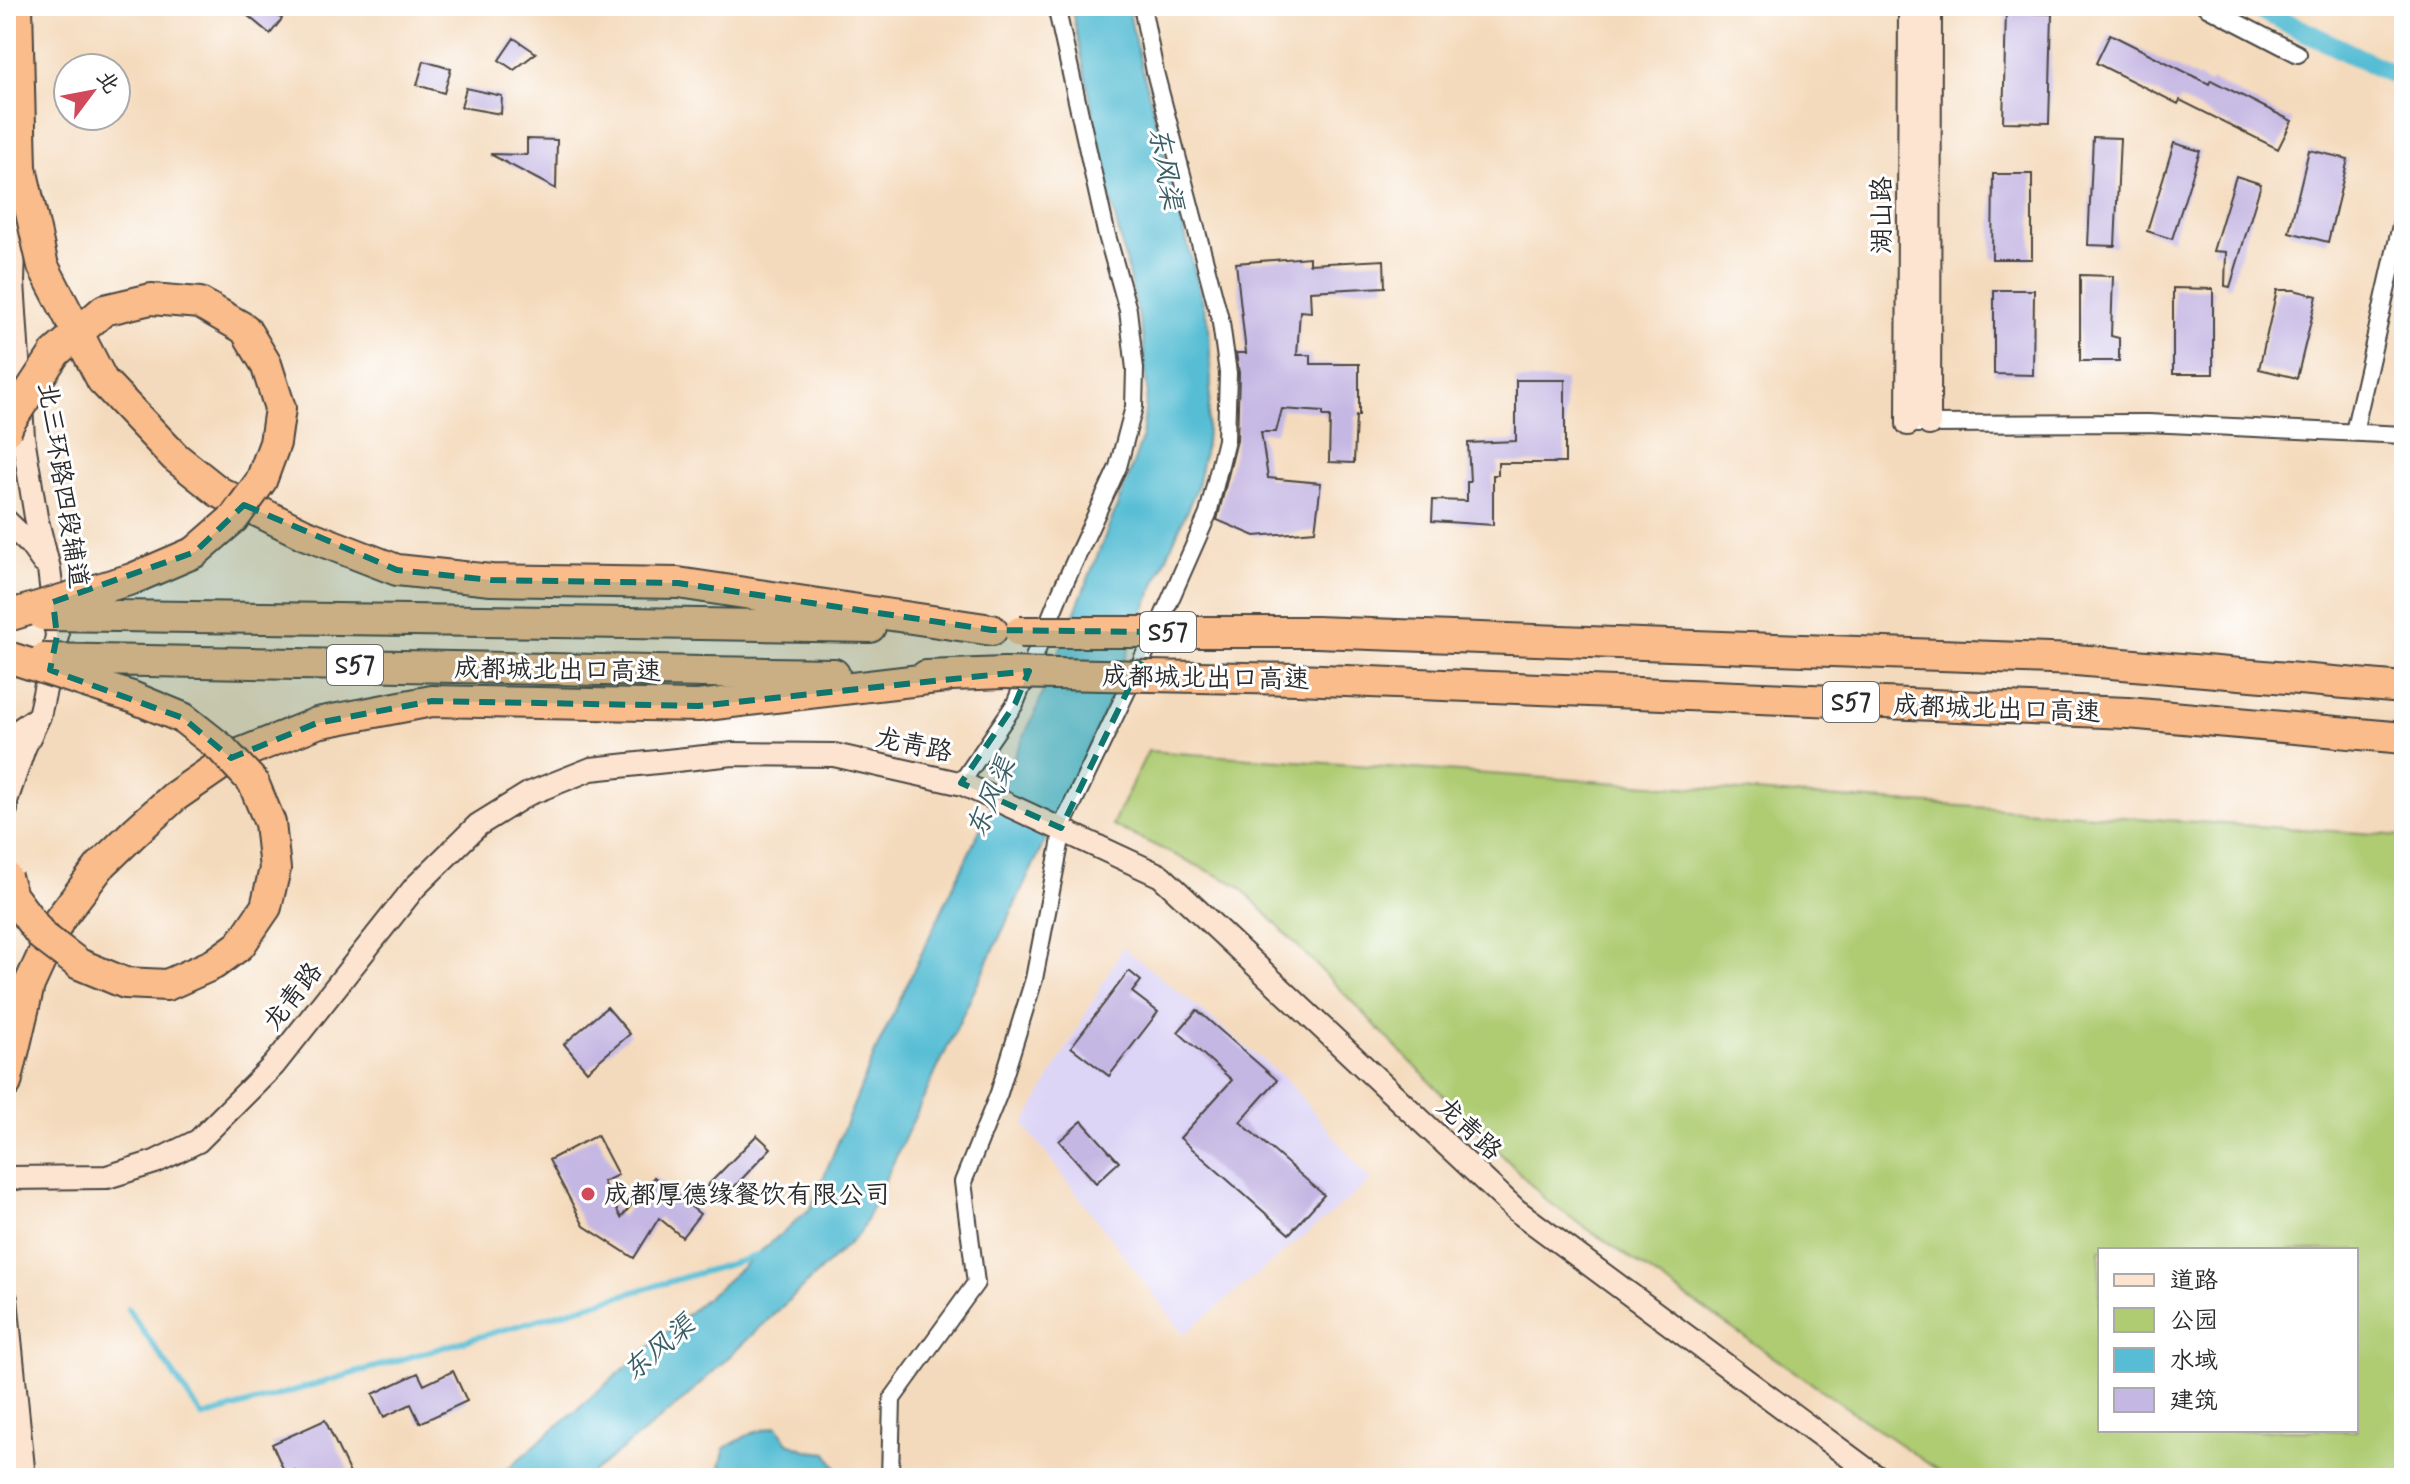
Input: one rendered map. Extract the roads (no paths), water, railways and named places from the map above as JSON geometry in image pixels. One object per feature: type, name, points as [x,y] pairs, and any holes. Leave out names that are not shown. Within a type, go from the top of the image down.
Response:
[{"type":"highway","points":[[17,6],[21,168],[43,266],[102,380],[175,457],[219,492],[304,534],[397,570],[491,580],[678,583],[1006,631]]},
{"type":"highway","points":[[6,431],[55,353],[104,310],[151,299],[200,303],[245,329],[266,364],[280,408],[275,443],[261,481],[234,518],[195,552],[132,579],[8,615]]},
{"type":"highway","name":"成都城北出口高速","points":[[8,615],[1006,631],[1316,632],[2076,660],[2404,688]]},
{"type":"highway","points":[[6,877],[12,896],[42,936],[79,964],[125,983],[167,985],[214,964],[240,945],[266,907],[275,869],[270,823],[253,782],[221,748],[183,718],[132,697],[8,658]]},
{"type":"highway","name":"成都城北出口高速","points":[[8,658],[945,677],[1004,673],[1297,679],[2128,713],[2404,738]]},
{"type":"highway","points":[[6,1083],[29,985],[59,920],[100,866],[174,797],[232,757],[317,723],[432,701],[698,706],[945,677]]},
{"type":"street","name":"北三环路四段辅道","points":[[6,809],[24,748],[39,716],[57,636],[49,569],[36,517],[23,437],[13,282],[25,6]]},
{"type":"street","points":[[962,784],[1015,704],[1061,591],[1118,467],[1134,407],[1135,369],[1128,310],[1106,232],[1056,6]]},
{"type":"street","points":[[890,1478],[892,1399],[976,1283],[963,1182],[999,1093],[1034,979],[1062,829],[1208,514],[1226,440],[1228,373],[1221,323],[1155,72],[1142,6]]},
{"type":"street","name":"湖山路","points":[[1910,6],[1918,424]]},
{"type":"street","name":"湖山路","points":[[1918,424],[1930,6]]},
{"type":"street","points":[[2205,6],[2298,54]]},
{"type":"street","points":[[2354,432],[2404,212]]},
{"type":"street","points":[[1918,424],[2148,423],[2404,435]]},
{"type":"street","points":[[6,521],[30,544],[49,569]]},
{"type":"street","points":[[6,739],[39,716]]},
{"type":"street","name":"龙青路","points":[[6,1178],[107,1177],[155,1162],[198,1141],[274,1065],[415,887],[478,825],[528,794],[591,769],[733,754],[834,755],[962,784],[1161,876],[1516,1210],[1878,1478]]},
{"type":"street","points":[[6,1299],[24,1478]]},
{"type":"water","name":"东风渠","points":[[1071,6],[1128,6],[1209,326],[1211,382],[1206,443],[1197,487],[1098,728],[860,1233],[680,1403],[586,1478],[497,1478],[811,1208],[877,1048],[1034,715],[1127,481],[1142,438],[1147,390],[1143,336]]},
{"type":"water","points":[[777,1426],[788,1443],[809,1451],[827,1453],[843,1478],[717,1478],[725,1448],[750,1434]]},
{"type":"waterway","points":[[2253,6],[2404,80]]},
{"type":"waterway","points":[[128,1309],[203,1417],[761,1255]]},
{"type":"place","name":"成都厚德缘餐饮有限公司","points":[[588,1194]]}]
